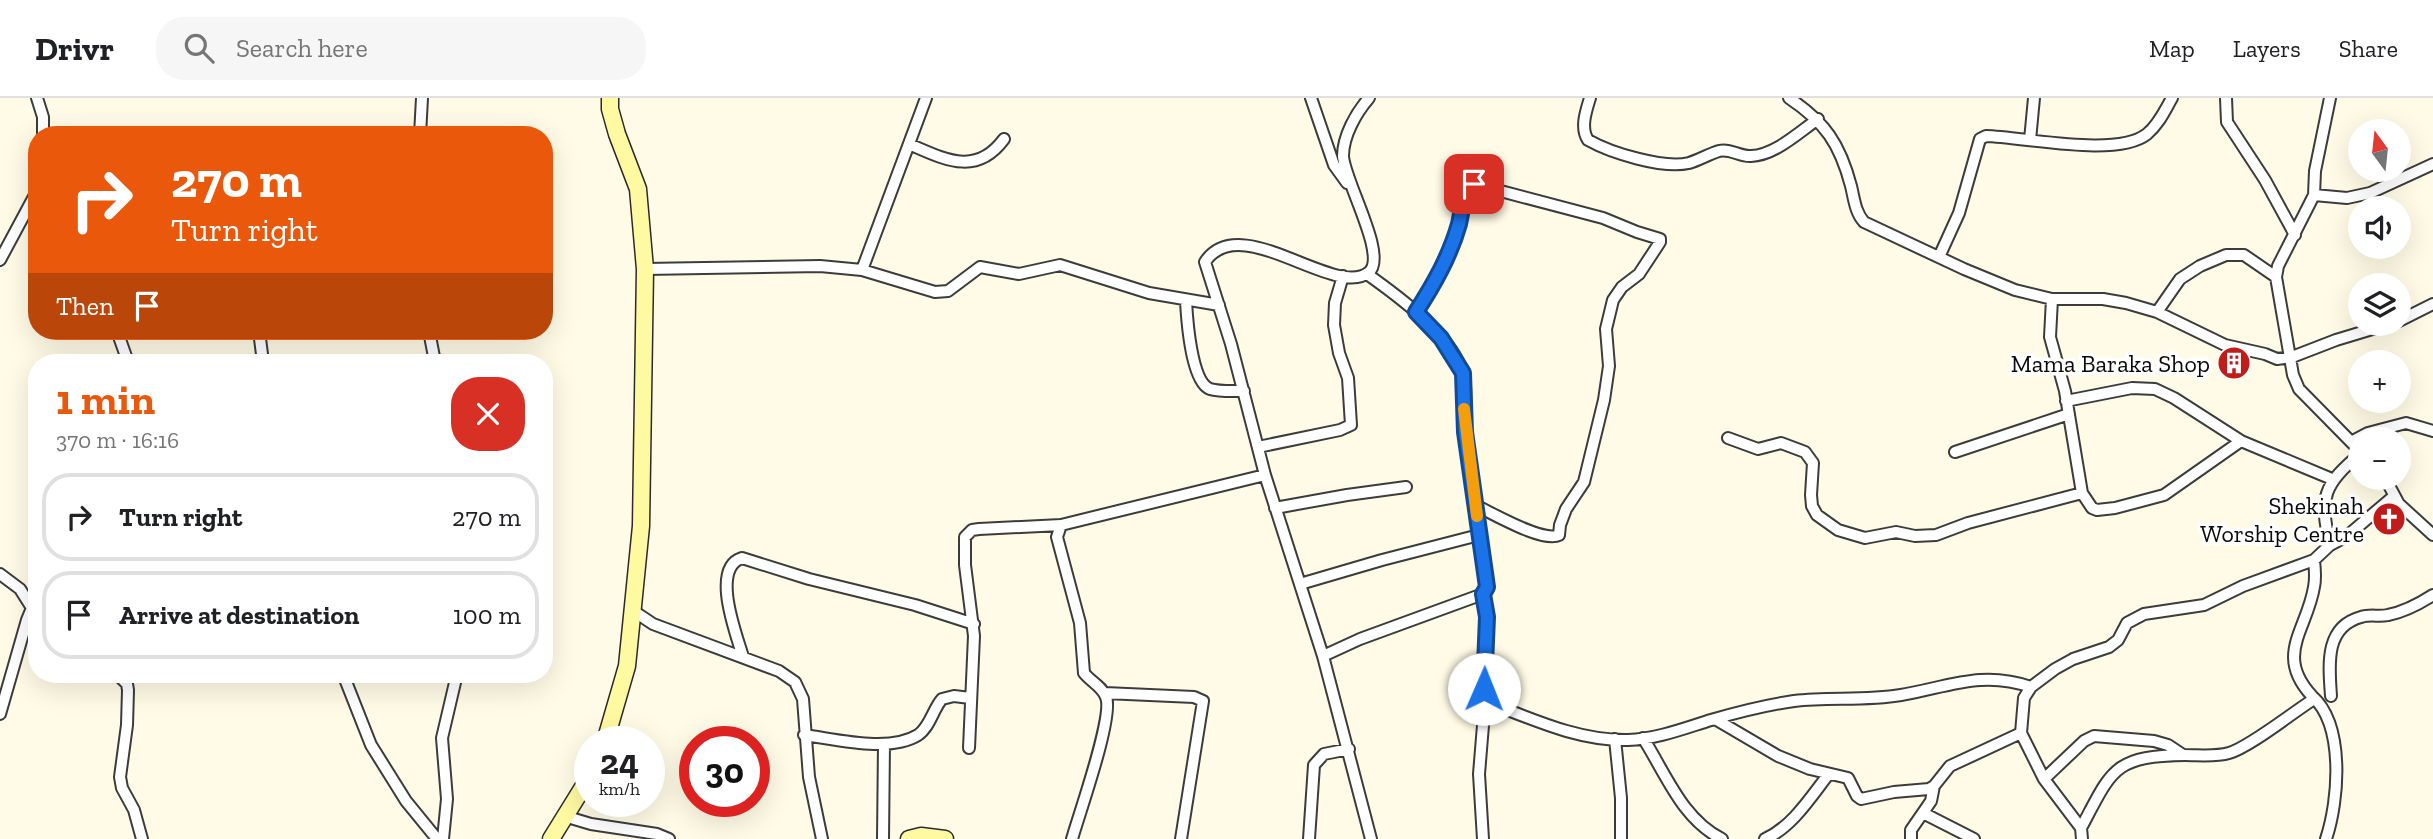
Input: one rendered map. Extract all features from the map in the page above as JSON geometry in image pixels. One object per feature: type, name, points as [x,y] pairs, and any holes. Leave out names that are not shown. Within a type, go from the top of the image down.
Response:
[{"type":"street","points":[[37,98],[43,126]]},
{"type":"street","points":[[420,126],[422,98]]},
{"type":"street","points":[[609,726],[626,666],[641,526],[645,269],[638,189],[611,115],[610,98]]},
{"type":"street","points":[[862,270],[926,98]]},
{"type":"street","points":[[1311,98],[1334,165],[1351,188]]},
{"type":"street","points":[[1369,98],[1355,118],[1343,158],[1373,249],[1374,265],[1367,274],[1359,277],[1343,276],[1259,248],[1236,245],[1214,251],[1205,262],[1244,391],[1265,475],[1323,656],[1371,839]]},
{"type":"street","points":[[1590,98],[1584,132],[1588,140],[1615,151],[1675,164],[1689,163],[1726,150],[1742,156],[1761,155],[1784,143],[1818,119]]},
{"type":"street","points":[[1788,98],[1818,119],[1834,139],[1861,219],[1890,236],[2015,290],[2052,299],[2104,299],[2157,312],[2225,345],[2277,359],[2292,357],[2349,336]]},
{"type":"street","points":[[2030,140],[2034,98]]},
{"type":"street","points":[[1939,257],[1966,192],[1980,139],[1986,136],[2086,144],[2130,143],[2147,134],[2160,120],[2172,98]]},
{"type":"street","points":[[2226,98],[2227,122],[2295,235]]},
{"type":"street","points":[[2330,98],[2315,171],[2314,195],[2278,266],[2276,277],[2293,375],[2298,389],[2348,439]]},
{"type":"street","points":[[909,144],[951,160],[972,163],[991,154],[1004,139]]},
{"type":"street","points":[[2314,195],[2347,198],[2370,193],[2433,164]]},
{"type":"street","points":[[1416,312],[1442,270],[1468,189],[1474,184],[1603,218],[1637,233],[1660,239],[1639,274],[1622,287],[1613,300],[1606,329],[1609,366],[1604,400],[1584,482],[1566,509],[1559,535],[1553,537],[1520,527],[1475,505]]},
{"type":"street","points":[[0,260],[28,218]]},
{"type":"street","points":[[2157,312],[2180,279],[2200,265],[2226,255],[2244,255],[2276,277]]},
{"type":"street","points":[[645,269],[820,266],[862,270],[942,293],[955,287],[970,272],[980,267],[1019,274],[1060,265],[1149,293],[1219,305]]},
{"type":"street","points":[[1367,274],[1416,312],[1441,338],[1463,373],[1465,432],[1487,587],[1483,594],[1487,617],[1482,678],[1485,701],[1479,774],[1483,839]]},
{"type":"street","points":[[1258,447],[1340,430],[1352,425],[1348,379],[1339,353],[1334,325],[1335,303],[1343,276]]},
{"type":"street","points":[[2052,299],[2050,337],[2069,414],[2082,493],[2092,508],[2096,510],[2155,499],[2196,474],[2241,441]]},
{"type":"street","points":[[1186,301],[1191,346],[1199,377],[1204,385],[1209,389],[1244,391]]},
{"type":"street","points":[[2411,315],[2433,304]]},
{"type":"street","points":[[2066,401],[2139,387],[2155,389],[2174,398],[2241,441],[2332,479]]},
{"type":"street","points":[[1955,452],[2069,414]]},
{"type":"street","points":[[2391,427],[2406,423],[2433,431]]},
{"type":"street","points":[[1728,438],[1752,448],[1761,449],[1781,443],[1805,452],[1813,463],[1811,495],[1814,510],[1825,522],[1854,536],[1865,538],[1896,533],[1936,535],[1968,523],[2082,493]]},
{"type":"street","points":[[2330,545],[2324,514],[2332,479],[2348,465]]},
{"type":"street","points":[[969,748],[974,624],[964,553],[967,533],[979,529],[1061,525],[1265,475]]},
{"type":"street","points":[[1275,508],[1406,487]]},
{"type":"street","points":[[2391,490],[2408,514],[2433,535]]},
{"type":"street","points":[[2081,834],[2045,779],[2021,733],[2023,704],[2031,687],[2065,663],[2114,643],[2127,624],[2144,614],[2204,605],[2243,586],[2314,559],[2330,545],[2347,536],[2394,496]]},
{"type":"street","points":[[1061,525],[1057,537],[1080,624],[1084,673],[1105,693],[1108,707],[1102,737],[1072,839]]},
{"type":"street","points":[[1300,584],[1395,556],[1479,536]]},
{"type":"street","points":[[743,657],[727,601],[726,585],[731,566],[742,558],[809,579],[915,605],[974,624]]},
{"type":"street","points":[[2314,559],[2314,588],[2301,626],[2294,670],[2298,679],[2324,709],[2332,733],[2336,760],[2332,810],[2326,839]]},
{"type":"street","points":[[0,574],[20,589],[28,600]]},
{"type":"street","points":[[1323,656],[1360,639],[1483,594]]},
{"type":"street","points":[[2331,696],[2330,658],[2332,642],[2338,632],[2362,617],[2386,616],[2403,611],[2433,596]]},
{"type":"street","points":[[632,610],[653,624],[779,671],[795,682],[803,699],[808,777],[822,839]]},
{"type":"street","points":[[0,714],[28,624]]},
{"type":"street","points":[[1485,701],[1570,733],[1615,739],[1643,738],[1795,701],[1891,696],[1964,680],[2002,680],[2031,687]]},
{"type":"street","points":[[123,683],[127,725],[120,777],[122,788],[134,810],[142,839]]},
{"type":"street","points":[[347,683],[371,745],[406,802],[437,839]]},
{"type":"street","points":[[443,839],[447,799],[442,738],[455,683]]},
{"type":"street","points":[[1105,693],[1194,697],[1203,701],[1181,839]]},
{"type":"street","points":[[804,735],[851,743],[884,744],[918,734],[942,699],[954,696],[970,698]]},
{"type":"street","points":[[2081,834],[2105,783],[2118,769],[2138,760],[2183,755],[2221,755],[2242,748],[2311,701],[2312,696]]},
{"type":"street","points":[[1715,719],[1778,756],[1828,775],[1849,778],[1861,799],[1934,786]]},
{"type":"street","points":[[1911,839],[1911,830],[1931,801],[1934,786],[1942,772],[1950,765],[2021,733]]},
{"type":"street","points":[[2045,779],[2091,737],[2154,741],[2168,745],[2183,755]]},
{"type":"street","points":[[1643,738],[1697,822],[1722,839]]},
{"type":"street","points":[[1615,739],[1621,798],[1621,839]]},
{"type":"street","points":[[883,839],[884,744]]},
{"type":"street","points":[[1310,839],[1314,765],[1324,754],[1349,748]]},
{"type":"street","points":[[1772,838],[1796,815],[1828,775]]},
{"type":"street","points":[[551,839],[574,801]]},
{"type":"street","points":[[1923,813],[1974,839]]},
{"type":"street","points":[[564,816],[592,824],[657,834],[669,839]]},
{"type":"street","points":[[909,839],[921,836],[946,839]]},
{"type":"slow traffic","points":[[1464,409],[1477,516]]},
{"type":"place","name":"Mama Baraka Shop","points":[[2234,363]]},
{"type":"place","name":"Shekinah Worship Centre","points":[[2389,519]]},
{"type":"route","points":[[1474,184],[1468,189],[1442,270],[1416,312],[1441,338],[1463,373],[1465,432],[1487,587],[1483,594],[1487,617],[1482,678],[1484,689]]}]
